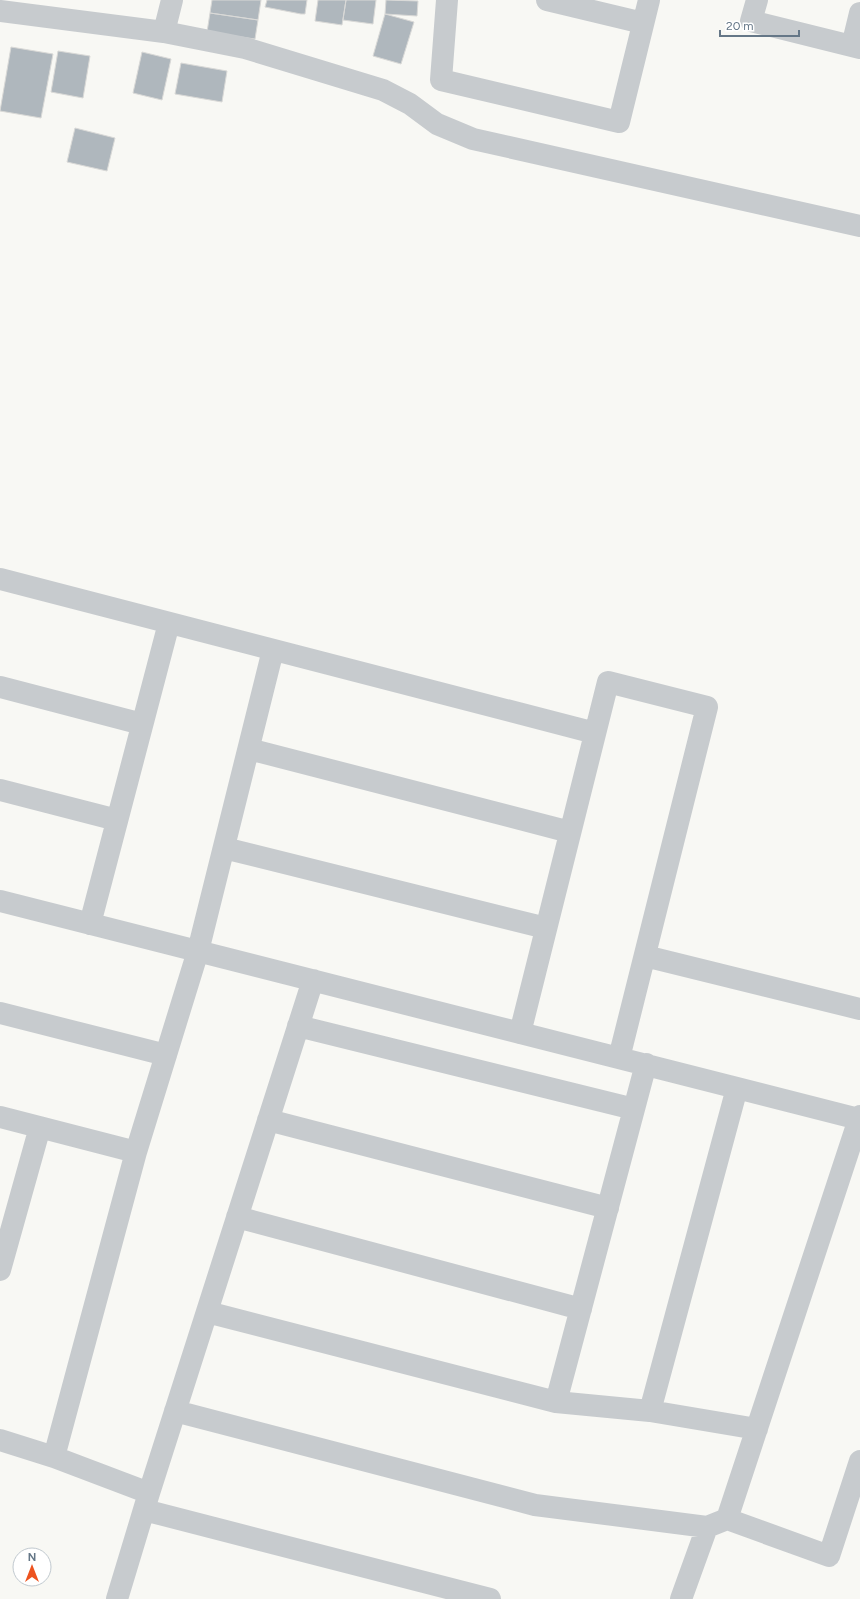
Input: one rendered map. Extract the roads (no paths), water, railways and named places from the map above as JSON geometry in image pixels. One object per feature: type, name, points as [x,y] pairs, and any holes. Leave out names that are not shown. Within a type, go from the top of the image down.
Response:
[{"type":"street","points":[[164,32],[172,0]]},
{"type":"street","points":[[447,0],[441,80],[619,122],[649,0]]},
{"type":"street","points":[[547,0],[643,23]]},
{"type":"street","points":[[757,0],[751,21],[856,47],[860,13]]},
{"type":"street","points":[[0,11],[164,32],[245,48],[383,90],[410,104],[438,124],[473,139],[860,226]]},
{"type":"street","points":[[0,579],[595,733]]},
{"type":"street","points":[[90,924],[169,623]]},
{"type":"street","points":[[54,1457],[136,1152],[198,951],[273,650]]},
{"type":"street","points":[[520,1032],[608,682],[707,707],[620,1058]]},
{"type":"street","points":[[0,688],[142,724]]},
{"type":"street","points":[[248,749],[570,832]]},
{"type":"street","points":[[0,790],[117,820]]},
{"type":"street","points":[[224,848],[546,928]]},
{"type":"street","points":[[0,901],[646,1064],[737,1088],[858,1127],[728,1519]]},
{"type":"street","points":[[645,956],[860,1009]]},
{"type":"street","points":[[117,1599],[312,980]]},
{"type":"street","points":[[0,1013],[166,1055]]},
{"type":"street","points":[[298,1026],[634,1109]]},
{"type":"street","points":[[556,1402],[646,1064]]},
{"type":"street","points":[[650,1412],[737,1088]]},
{"type":"street","points":[[0,1117],[136,1152]]},
{"type":"street","points":[[268,1120],[608,1208]]},
{"type":"street","points":[[0,1270],[40,1127]]},
{"type":"street","points":[[237,1217],[581,1309]]},
{"type":"street","points":[[207,1312],[556,1402],[650,1412],[757,1429]]},
{"type":"street","points":[[175,1412],[536,1505],[707,1527],[728,1519],[829,1556],[860,1461]]},
{"type":"street","points":[[0,1440],[54,1457],[147,1501],[490,1599]]},
{"type":"street","points":[[681,1599],[707,1527]]}]
